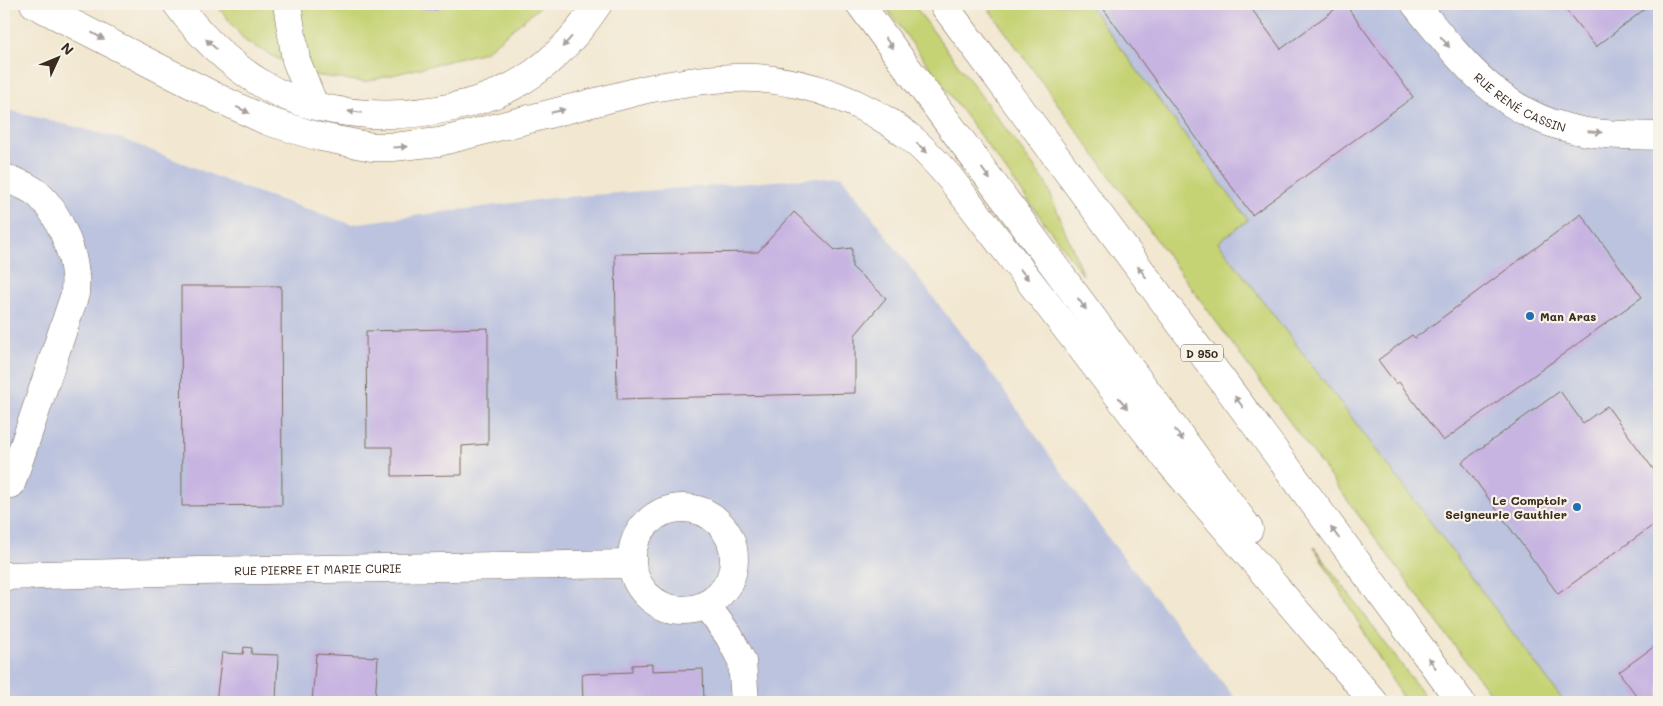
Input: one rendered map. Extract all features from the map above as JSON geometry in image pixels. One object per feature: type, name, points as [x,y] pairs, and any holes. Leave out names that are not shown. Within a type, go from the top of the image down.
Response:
[{"type":"main road","points":[[177,4],[210,43],[233,64],[262,84],[284,95],[314,105],[341,111],[371,114],[434,111],[460,106],[511,87],[537,71],[557,53],[598,4]]},
{"type":"main road","points":[[287,4],[296,60],[314,105]]},
{"type":"main road","points":[[860,4],[1375,702]]},
{"type":"main road","name":"D 950","points":[[943,4],[1461,702]]},
{"type":"main road","name":"RUE RENÉ CASSIN","points":[[1415,4],[1482,82],[1520,109],[1568,128],[1591,132],[1659,136]]},
{"type":"main road","points":[[44,7],[218,98],[267,121],[316,136],[372,147],[393,147],[439,142],[647,89],[672,84],[729,78],[756,78],[786,82],[834,95],[859,105],[883,118],[908,136],[930,155],[950,178],[1170,463],[1375,702]]},
{"type":"main road","points":[[4,178],[27,186],[39,195],[51,210],[63,232],[76,275],[75,294],[11,484],[4,485]]},
{"type":"main road","points":[[678,509],[693,509],[706,514],[718,522],[727,534],[732,547],[734,562],[728,584],[718,596],[706,605],[684,610],[662,606],[649,597],[639,586],[632,564],[635,543],[642,530],[652,519],[664,512],[678,509]]},
{"type":"main road","name":"RUE PIERRE ET MARIE CURIE","points":[[4,576],[632,564]]},
{"type":"main road","points":[[706,605],[733,642],[742,662],[745,702]]},
{"type":"shaded area","points":[[1088,4],[1659,4],[1659,702],[1564,702],[1415,501],[1218,242],[1248,220]]},
{"type":"shaded area","points":[[4,109],[123,139],[242,187],[351,224],[552,198],[841,176],[1000,385],[1106,535],[1238,702],[4,702]]},
{"type":"green space","points":[[216,4],[543,4],[485,52],[364,82],[306,74],[245,41]]},
{"type":"green space","points":[[883,4],[913,4],[1046,183],[1083,275]]},
{"type":"green space","points":[[985,4],[1088,4],[1248,220],[1218,242],[1415,501],[1564,702],[1496,702]]},
{"type":"green space","points":[[1314,547],[1429,702],[1405,702]]},
{"type":"building","points":[[409,4],[450,4],[438,9],[429,10],[420,9]]},
{"type":"building","points":[[1100,4],[1248,4],[1281,49],[1342,4],[1345,4],[1413,97],[1252,215]]},
{"type":"building","points":[[1561,4],[1651,4],[1596,47]]},
{"type":"building","points":[[794,212],[835,250],[852,248],[852,267],[886,298],[855,335],[855,393],[617,399],[615,254],[758,252]]},
{"type":"building","name":"Man Aras","points":[[1581,214],[1642,297],[1443,441],[1399,382],[1396,384],[1378,360],[1412,335],[1415,338]]},
{"type":"building","points":[[181,286],[281,286],[282,505],[182,506]]},
{"type":"building","points":[[488,328],[488,444],[462,446],[462,475],[392,476],[392,447],[367,447],[366,331]]},
{"type":"building","name":"Le Comptoir Seigneurie Gauthier","points":[[1560,391],[1583,423],[1607,406],[1659,477],[1659,521],[1558,594],[1462,462]]},
{"type":"building","points":[[1659,643],[1659,702],[1641,702],[1619,672]]},
{"type":"building","points":[[244,647],[252,648],[251,654],[278,655],[276,702],[216,702],[222,653],[243,654]]},
{"type":"building","points":[[316,654],[378,657],[375,702],[312,702]]},
{"type":"building","points":[[652,664],[652,671],[703,669],[704,702],[583,702],[582,674],[632,672],[632,665]]},
{"type":"place","name":"Man Aras","points":[[1530,316]]},
{"type":"place","name":"Le Comptoir Seigneurie Gauthier","points":[[1577,507]]}]
